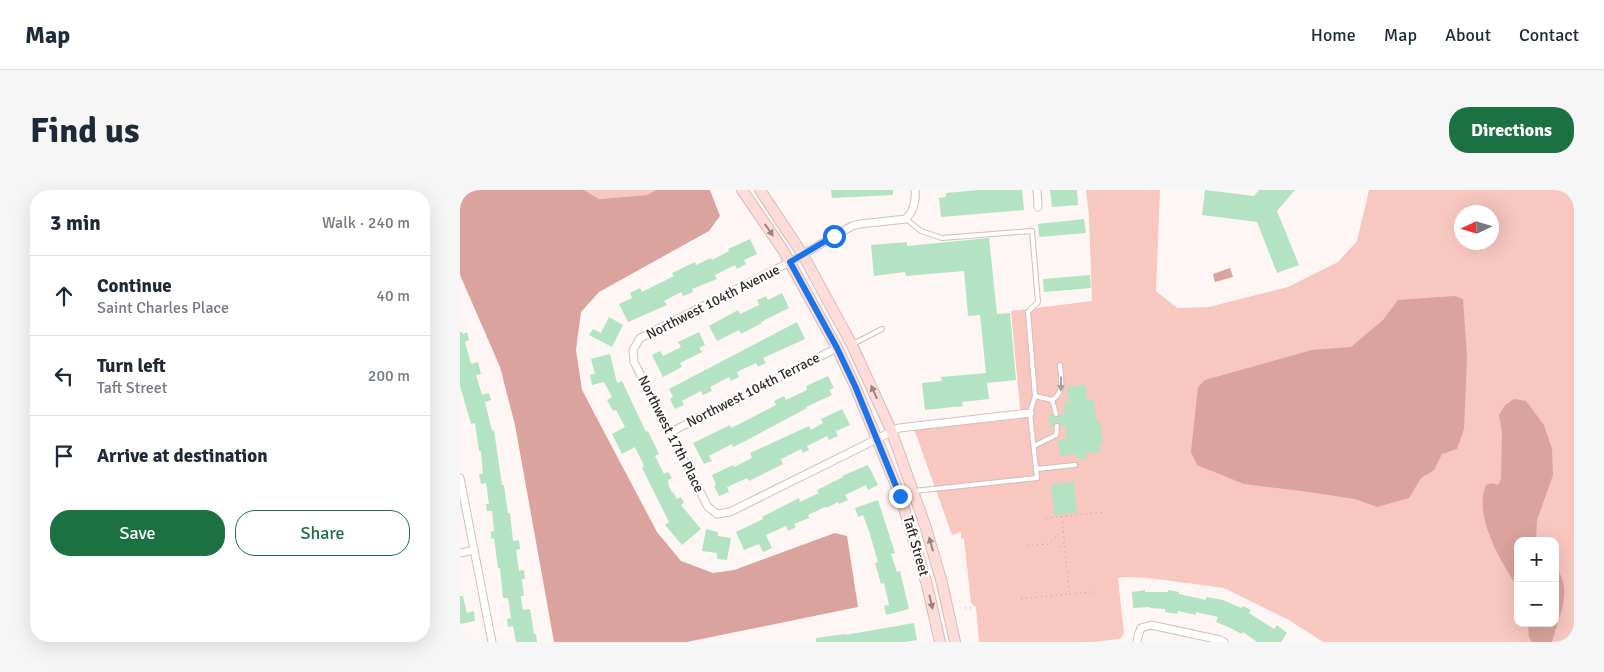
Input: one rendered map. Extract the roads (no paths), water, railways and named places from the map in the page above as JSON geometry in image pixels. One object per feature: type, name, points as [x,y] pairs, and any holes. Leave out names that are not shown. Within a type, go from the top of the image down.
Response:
[{"type":"street","name":"Taft Street","points":[[742,190],[797,259],[852,345],[891,430],[914,491],[942,583],[955,642]]},
{"type":"street","name":"Taft Street","points":[[760,190],[797,259],[878,438],[900,496],[927,585],[940,642]]},
{"type":"street","points":[[906,219],[914,209],[916,201],[915,190]]},
{"type":"street","points":[[1036,190],[1038,207]]},
{"type":"street","name":"Northwest 104th Avenue","points":[[633,350],[640,338],[797,259],[852,226],[906,219]]},
{"type":"street","name":"Northwest 104th Terrace","points":[[669,433],[837,348]]},
{"type":"street","name":"Northwest 17th Place","points":[[633,350],[634,362],[669,433],[708,507],[717,514],[730,512],[878,438]]},
{"type":"street","points":[[878,438],[891,430],[909,426],[1030,413]]},
{"type":"street","points":[[460,478],[492,642]]},
{"type":"street","points":[[900,496],[914,491]]},
{"type":"street","points":[[460,553],[474,550]]},
{"type":"street","points":[[1137,642],[1142,628],[1151,625],[1224,642]]},
{"type":"lane","points":[[906,219],[921,231],[942,238],[1032,231],[1038,302],[1028,312],[1036,396],[1030,413],[1037,478],[914,491]]},
{"type":"lane","points":[[852,345],[882,329]]},
{"type":"lane","points":[[1036,396],[1052,400],[1057,398],[1060,393],[1060,365]]},
{"type":"lane","points":[[1052,400],[1056,414]]},
{"type":"lane","points":[[1034,446],[1056,435],[1057,426]]},
{"type":"lane","points":[[1036,469],[1075,465]]}]
